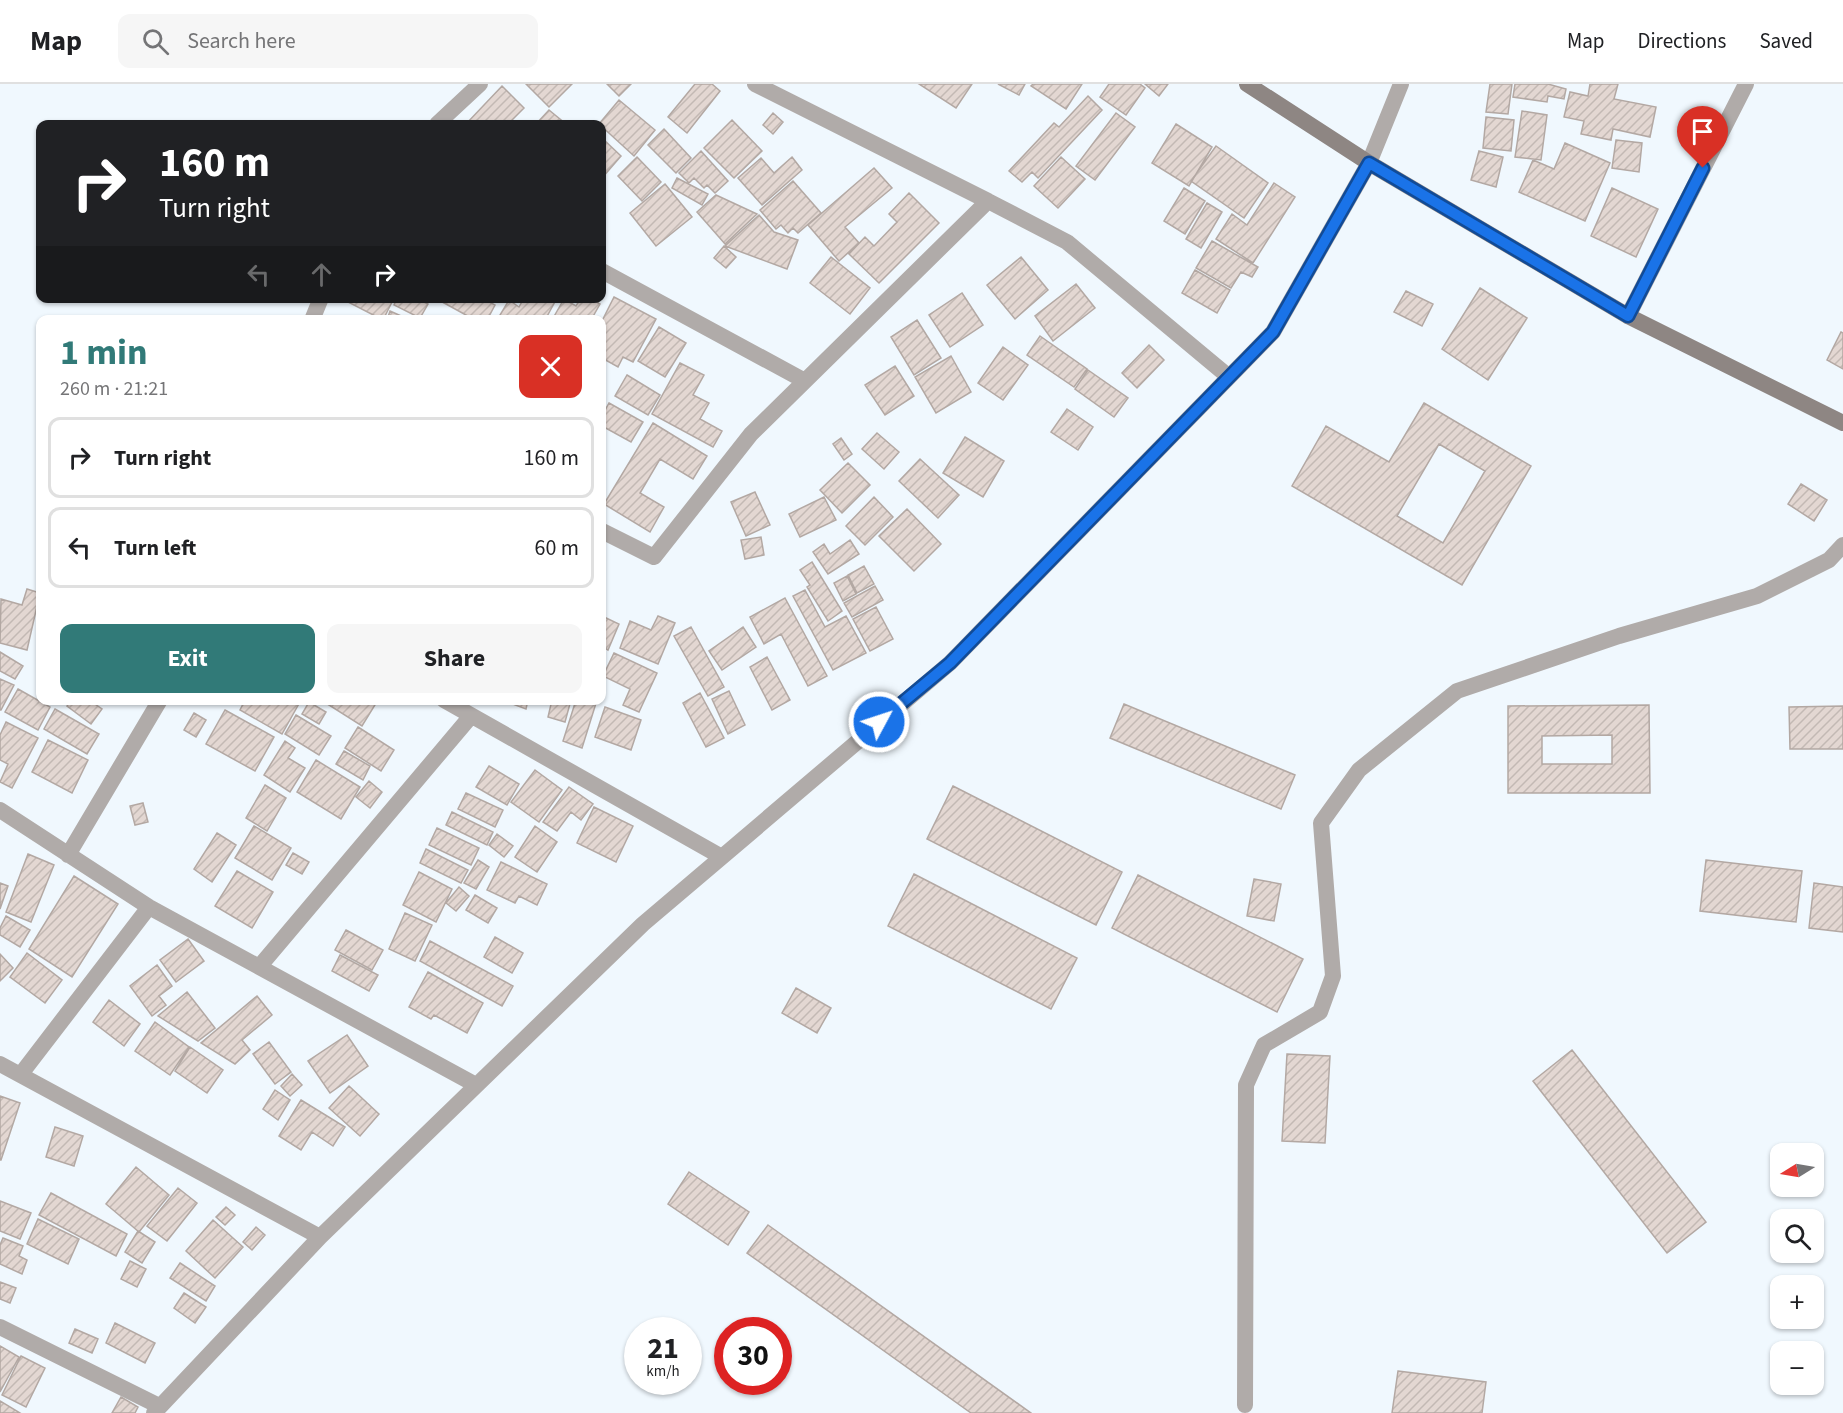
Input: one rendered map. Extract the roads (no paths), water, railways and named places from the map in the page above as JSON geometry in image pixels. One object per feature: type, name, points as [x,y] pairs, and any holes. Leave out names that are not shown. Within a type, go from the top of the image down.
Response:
[{"type":"main road","points":[[1248,84],[1369,163],[1628,316],[1843,423]]},
{"type":"street","points":[[441,120],[480,84]]},
{"type":"street","points":[[755,84],[1066,242],[1229,378]]},
{"type":"street","points":[[0,1327],[157,1409],[320,1237],[643,924],[720,856],[950,663],[1273,332],[1369,163],[1401,84]]},
{"type":"street","points":[[1628,316],[1746,84]]},
{"type":"street","points":[[606,533],[654,557],[752,434],[988,201]]},
{"type":"street","points":[[606,273],[806,381]]},
{"type":"street","points":[[1245,1405],[1246,1084],[1264,1046],[1320,1012],[1333,976],[1321,823],[1359,770],[1457,691],[1619,636],[1757,596],[1829,560],[1843,545]]},
{"type":"street","points":[[68,855],[157,705]]},
{"type":"street","points":[[452,705],[720,856]]},
{"type":"street","points":[[259,967],[471,716]]},
{"type":"street","points":[[0,810],[149,907],[476,1085]]},
{"type":"street","points":[[21,1074],[149,907]]},
{"type":"street","points":[[0,1064],[320,1237]]}]
